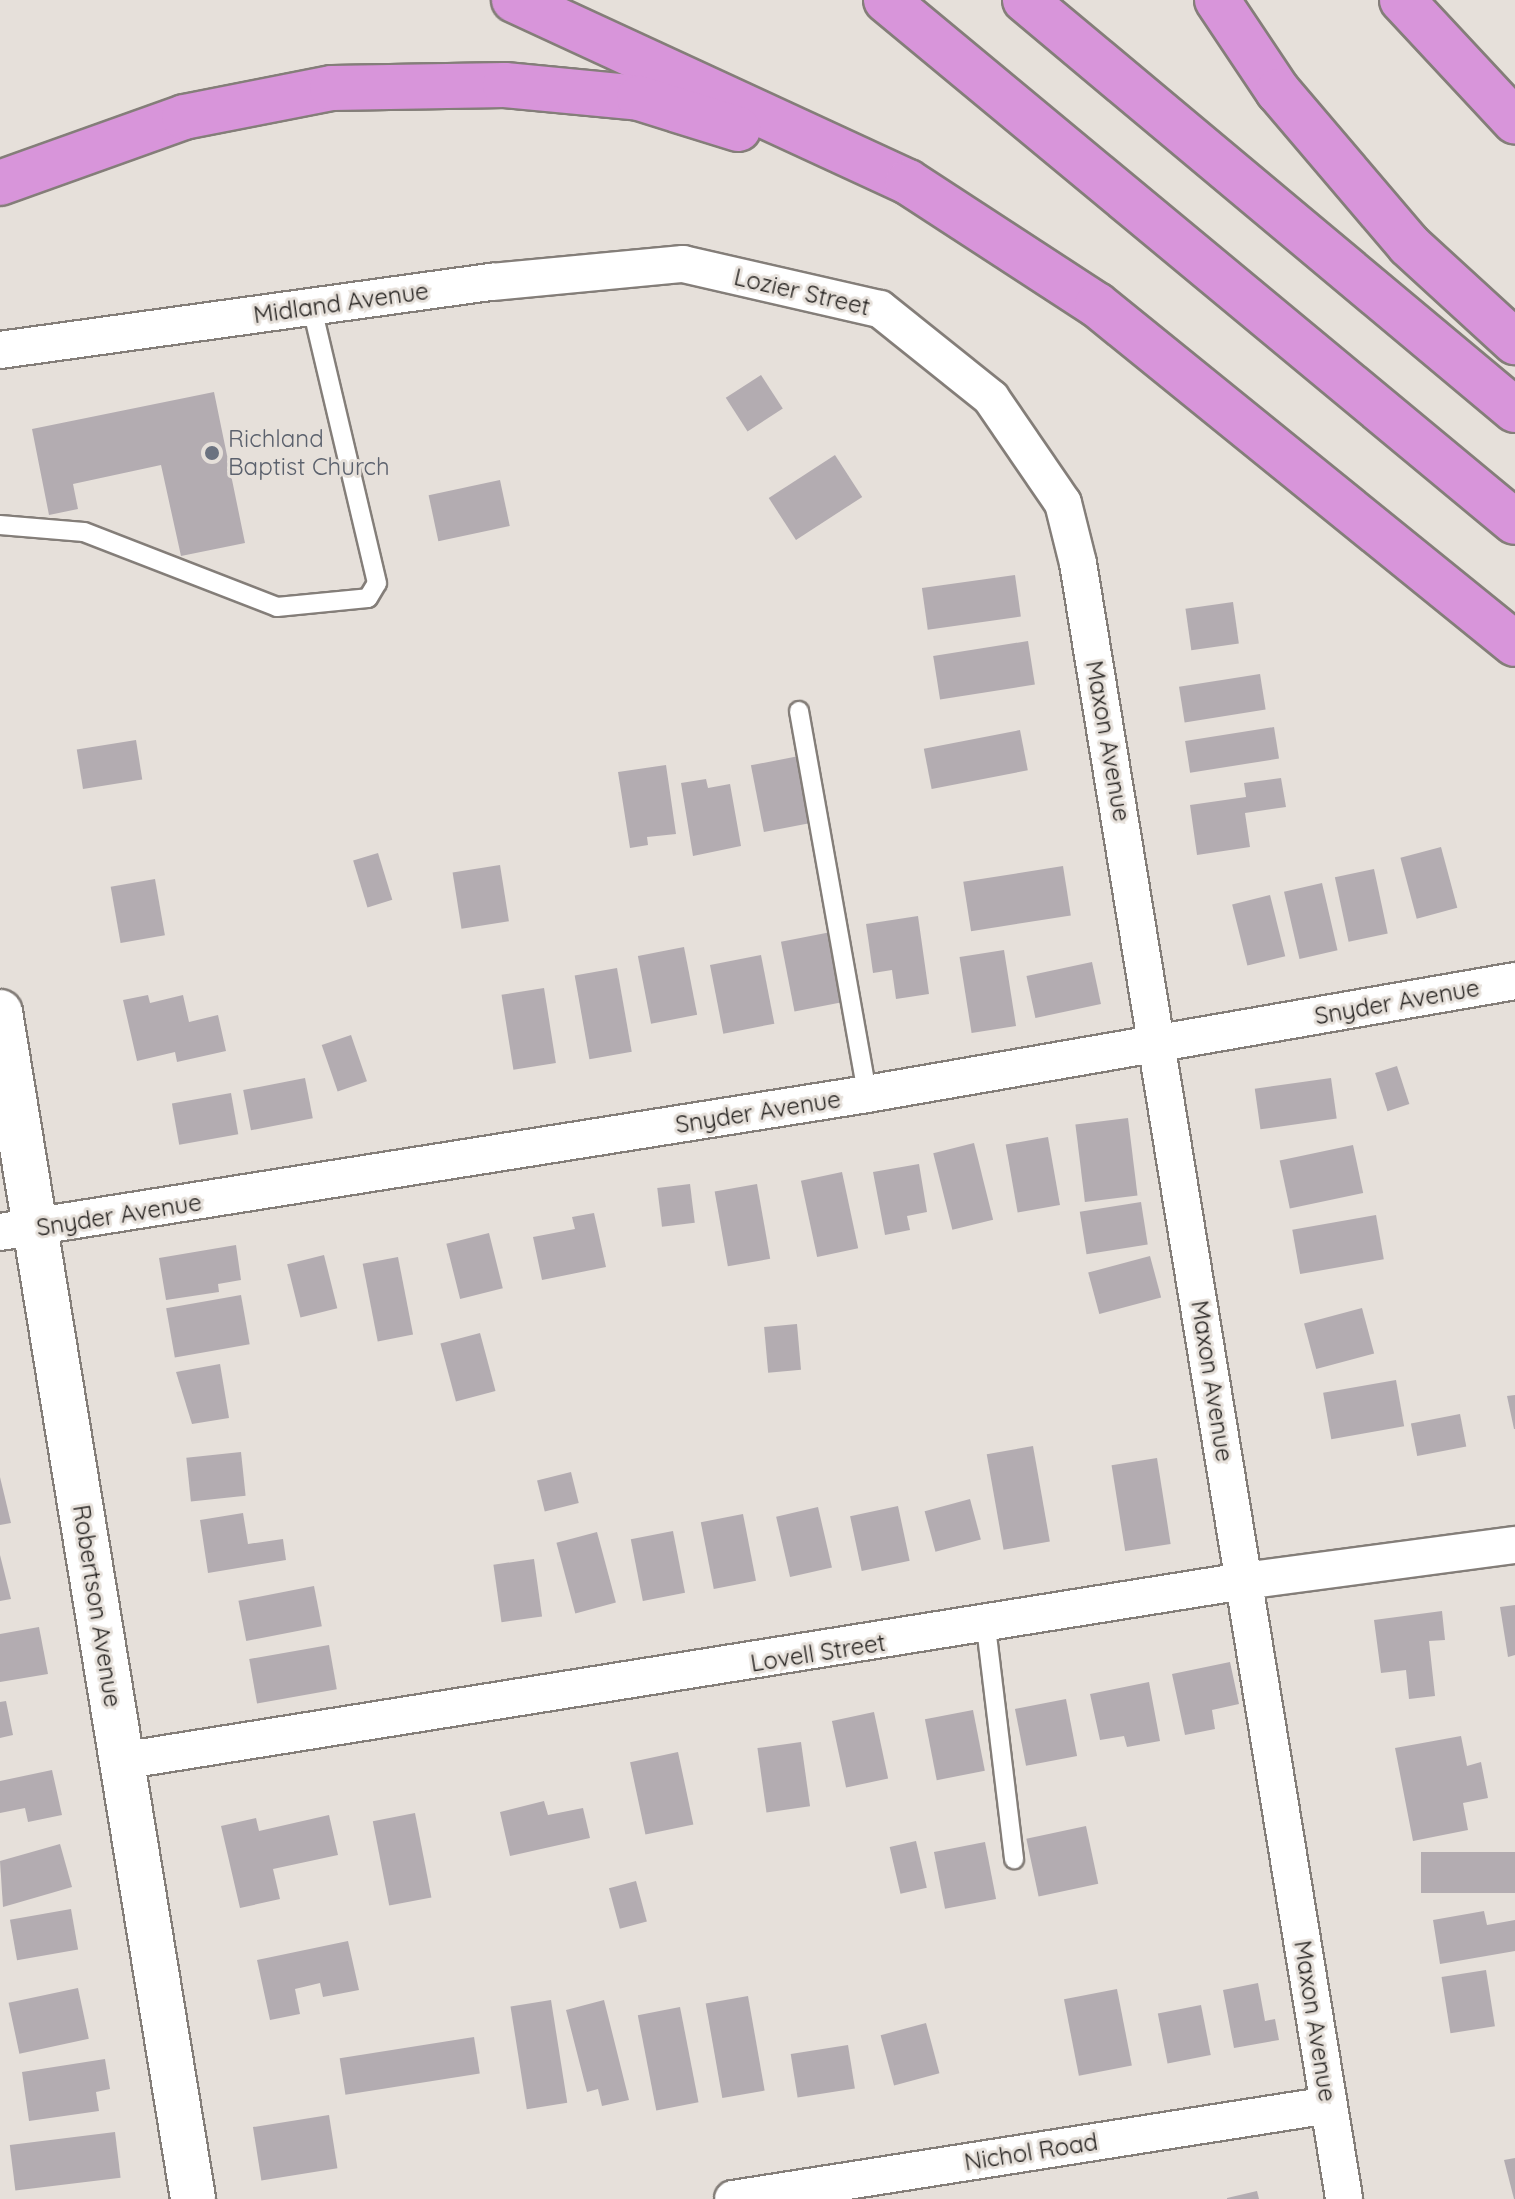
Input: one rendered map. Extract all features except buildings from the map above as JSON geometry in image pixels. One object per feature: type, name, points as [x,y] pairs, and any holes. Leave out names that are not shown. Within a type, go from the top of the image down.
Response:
[{"type":"highway","points":[[514,0],[908,182],[1097,305],[1515,644]]},
{"type":"highway","points":[[886,0],[1515,522]]},
{"type":"highway","points":[[1025,0],[1515,410]]},
{"type":"highway","points":[[1217,0],[1278,91],[1409,245],[1515,342]]},
{"type":"highway","points":[[1402,0],[1515,121]]},
{"type":"highway","points":[[0,183],[51,161],[184,117],[332,88],[505,85],[639,98],[908,182]]},
{"type":"street","name":"Midland Avenue","points":[[0,350],[312,307],[683,264]]},
{"type":"street","name":"Lozier Street","points":[[683,264],[880,309],[991,398],[1063,503],[1078,563]]},
{"type":"street","name":"Maxon Avenue","points":[[1078,563],[1160,1043],[1344,2199]]},
{"type":"street","name":"Snyder Avenue","points":[[20,1230],[867,1094],[1515,981]]},
{"type":"street","name":"Robertson Avenue","points":[[0,1012],[20,1230],[121,1761],[193,2199]]},
{"type":"street","name":"Lovell Street","points":[[121,1761],[986,1627],[1244,1581],[1515,1545]]},
{"type":"street","name":"Nichol Road","points":[[733,2199],[1329,2105]]},
{"type":"lane","points":[[0,525],[84,532],[277,607],[368,598],[377,583],[312,307]]},
{"type":"lane","points":[[799,711],[867,1094]]},
{"type":"lane","points":[[986,1627],[1014,1859]]},
{"type":"place","name":"Richland Baptist Church","points":[[212,453]]}]
